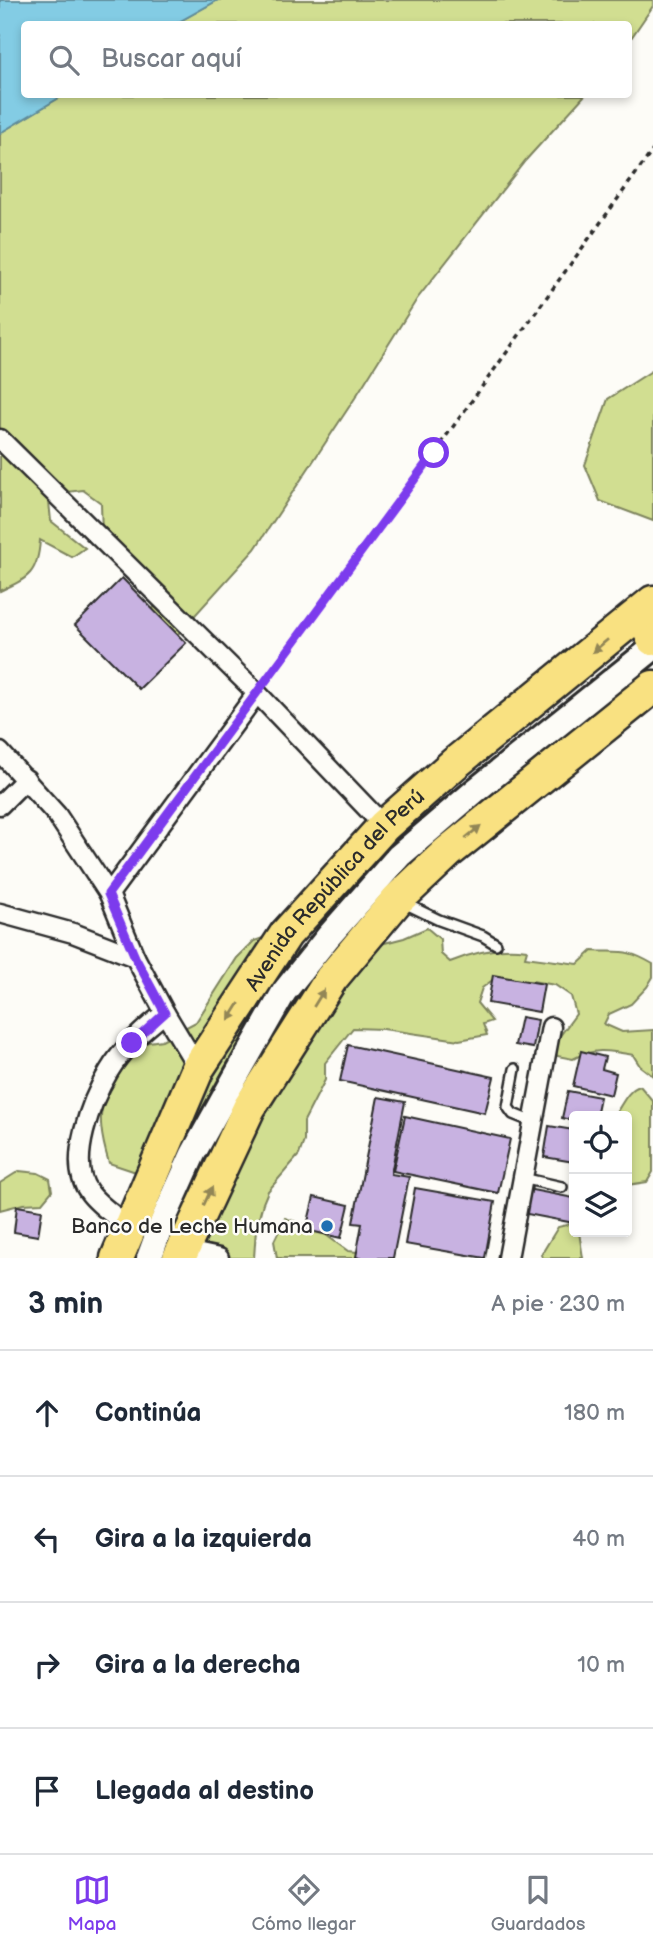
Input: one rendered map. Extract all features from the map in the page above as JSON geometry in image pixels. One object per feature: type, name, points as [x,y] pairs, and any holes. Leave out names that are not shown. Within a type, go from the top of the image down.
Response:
[{"type":"highway","points":[[653,604],[649,617],[653,639]]},
{"type":"highway","name":"Avenida República del Perú","points":[[117,1258],[198,1068],[286,934],[384,826],[453,764],[653,604]]},
{"type":"highway","points":[[181,1254],[249,1108],[331,979],[397,900],[448,852],[653,687]]},
{"type":"street","points":[[0,439],[257,693],[384,826]]},
{"type":"street","points":[[149,1258],[193,1154],[235,1078],[284,992],[328,937],[399,856],[475,791],[653,648]]},
{"type":"street","points":[[108,894],[257,693]]},
{"type":"street","points":[[0,752],[57,815],[108,894],[135,957],[198,1068]]},
{"type":"street","points":[[0,805],[26,779]]},
{"type":"street","points":[[0,913],[73,933],[135,957]]},
{"type":"street","points":[[129,1227],[88,1192],[80,1171],[81,1145],[90,1110],[109,1069],[132,1043],[165,1013]]},
{"type":"street","points":[[508,1258],[551,1027]]},
{"type":"street","points":[[181,1254],[219,1258]]},
{"type":"lane","points":[[397,900],[496,944]]},
{"type":"lane","points":[[515,1069],[508,1107],[513,1114],[533,1122]]},
{"type":"lane","points":[[522,1178],[562,1187]]},
{"type":"path","points":[[257,693],[653,150]]},
{"type":"green space","points":[[218,0],[653,0],[653,6],[632,37],[632,21],[180,21]]},
{"type":"green space","points":[[59,98],[582,98],[525,161],[417,299],[255,549],[169,644],[151,618],[154,606],[166,594],[102,535],[101,503],[83,490],[59,493],[49,502],[51,521],[85,548],[72,557],[40,540],[37,560],[30,573],[0,591],[0,133]]},
{"type":"green space","points":[[653,370],[653,521],[600,501],[585,465],[608,399]]},
{"type":"green space","points":[[427,928],[440,939],[441,954],[450,962],[468,955],[507,949],[527,950],[525,957],[578,964],[592,951],[623,952],[653,964],[653,977],[647,987],[631,1004],[609,1014],[604,1024],[622,1032],[653,1030],[653,1076],[640,1066],[633,1055],[603,1051],[573,1059],[557,1056],[554,1044],[576,1014],[571,996],[555,985],[532,981],[514,984],[495,978],[482,988],[477,1003],[492,1021],[483,1024],[487,1035],[459,1040],[383,1029],[353,1028],[325,1063],[325,1080],[304,1121],[304,1141],[299,1155],[268,1191],[256,1229],[254,1258],[150,1258],[161,1184],[148,1176],[109,1163],[101,1127],[103,1099],[108,1087],[136,1044],[162,1040],[196,1022],[237,958],[254,941],[286,930],[297,943],[296,966],[282,1006],[303,1005],[377,945]]},
{"type":"green space","points":[[640,1086],[653,1101],[653,1172],[647,1182],[632,1184],[632,1111],[617,1111],[635,1088]]},
{"type":"green space","points":[[19,1171],[38,1173],[50,1179],[52,1191],[42,1203],[23,1204],[0,1210],[0,1183]]},
{"type":"green space","points":[[285,1218],[319,1230],[348,1251],[367,1253],[377,1258],[277,1258],[274,1241]]},
{"type":"green space","points":[[569,1224],[569,1237],[580,1237],[583,1258],[543,1258],[541,1255],[558,1227]]},
{"type":"water","points":[[0,0],[218,0],[180,21],[21,21],[21,98],[59,98],[0,133]]},
{"type":"building","points":[[122,578],[186,643],[139,689],[75,625]]},
{"type":"building","points":[[493,975],[544,984],[539,1012],[488,1003]]},
{"type":"building","points":[[521,1017],[538,1020],[533,1048],[515,1045]]},
{"type":"building","points":[[348,1045],[494,1077],[485,1113],[340,1081]]},
{"type":"building","points":[[581,1051],[605,1057],[602,1069],[616,1073],[611,1095],[573,1086]]},
{"type":"building","points":[[568,1091],[600,1097],[597,1111],[569,1111],[569,1120],[562,1118]]},
{"type":"building","points":[[378,1097],[405,1102],[391,1174],[409,1177],[393,1258],[360,1258],[356,1257],[362,1224],[353,1223]]},
{"type":"building","points":[[405,1116],[510,1139],[498,1193],[393,1171]]},
{"type":"building","points":[[549,1126],[569,1129],[569,1161],[544,1157]]},
{"type":"building","points":[[415,1188],[495,1202],[485,1258],[405,1244]]},
{"type":"building","points":[[527,1189],[569,1197],[569,1222],[522,1213]]},
{"type":"building","points":[[314,1197],[349,1205],[341,1238],[306,1230]]},
{"type":"building","points":[[17,1206],[42,1210],[38,1236],[14,1232]]},
{"type":"place","name":"Banco de Leche Humana","points":[[327,1226]]},
{"type":"route","points":[[132,1043],[165,1013],[135,957],[108,894],[434,453]]}]
